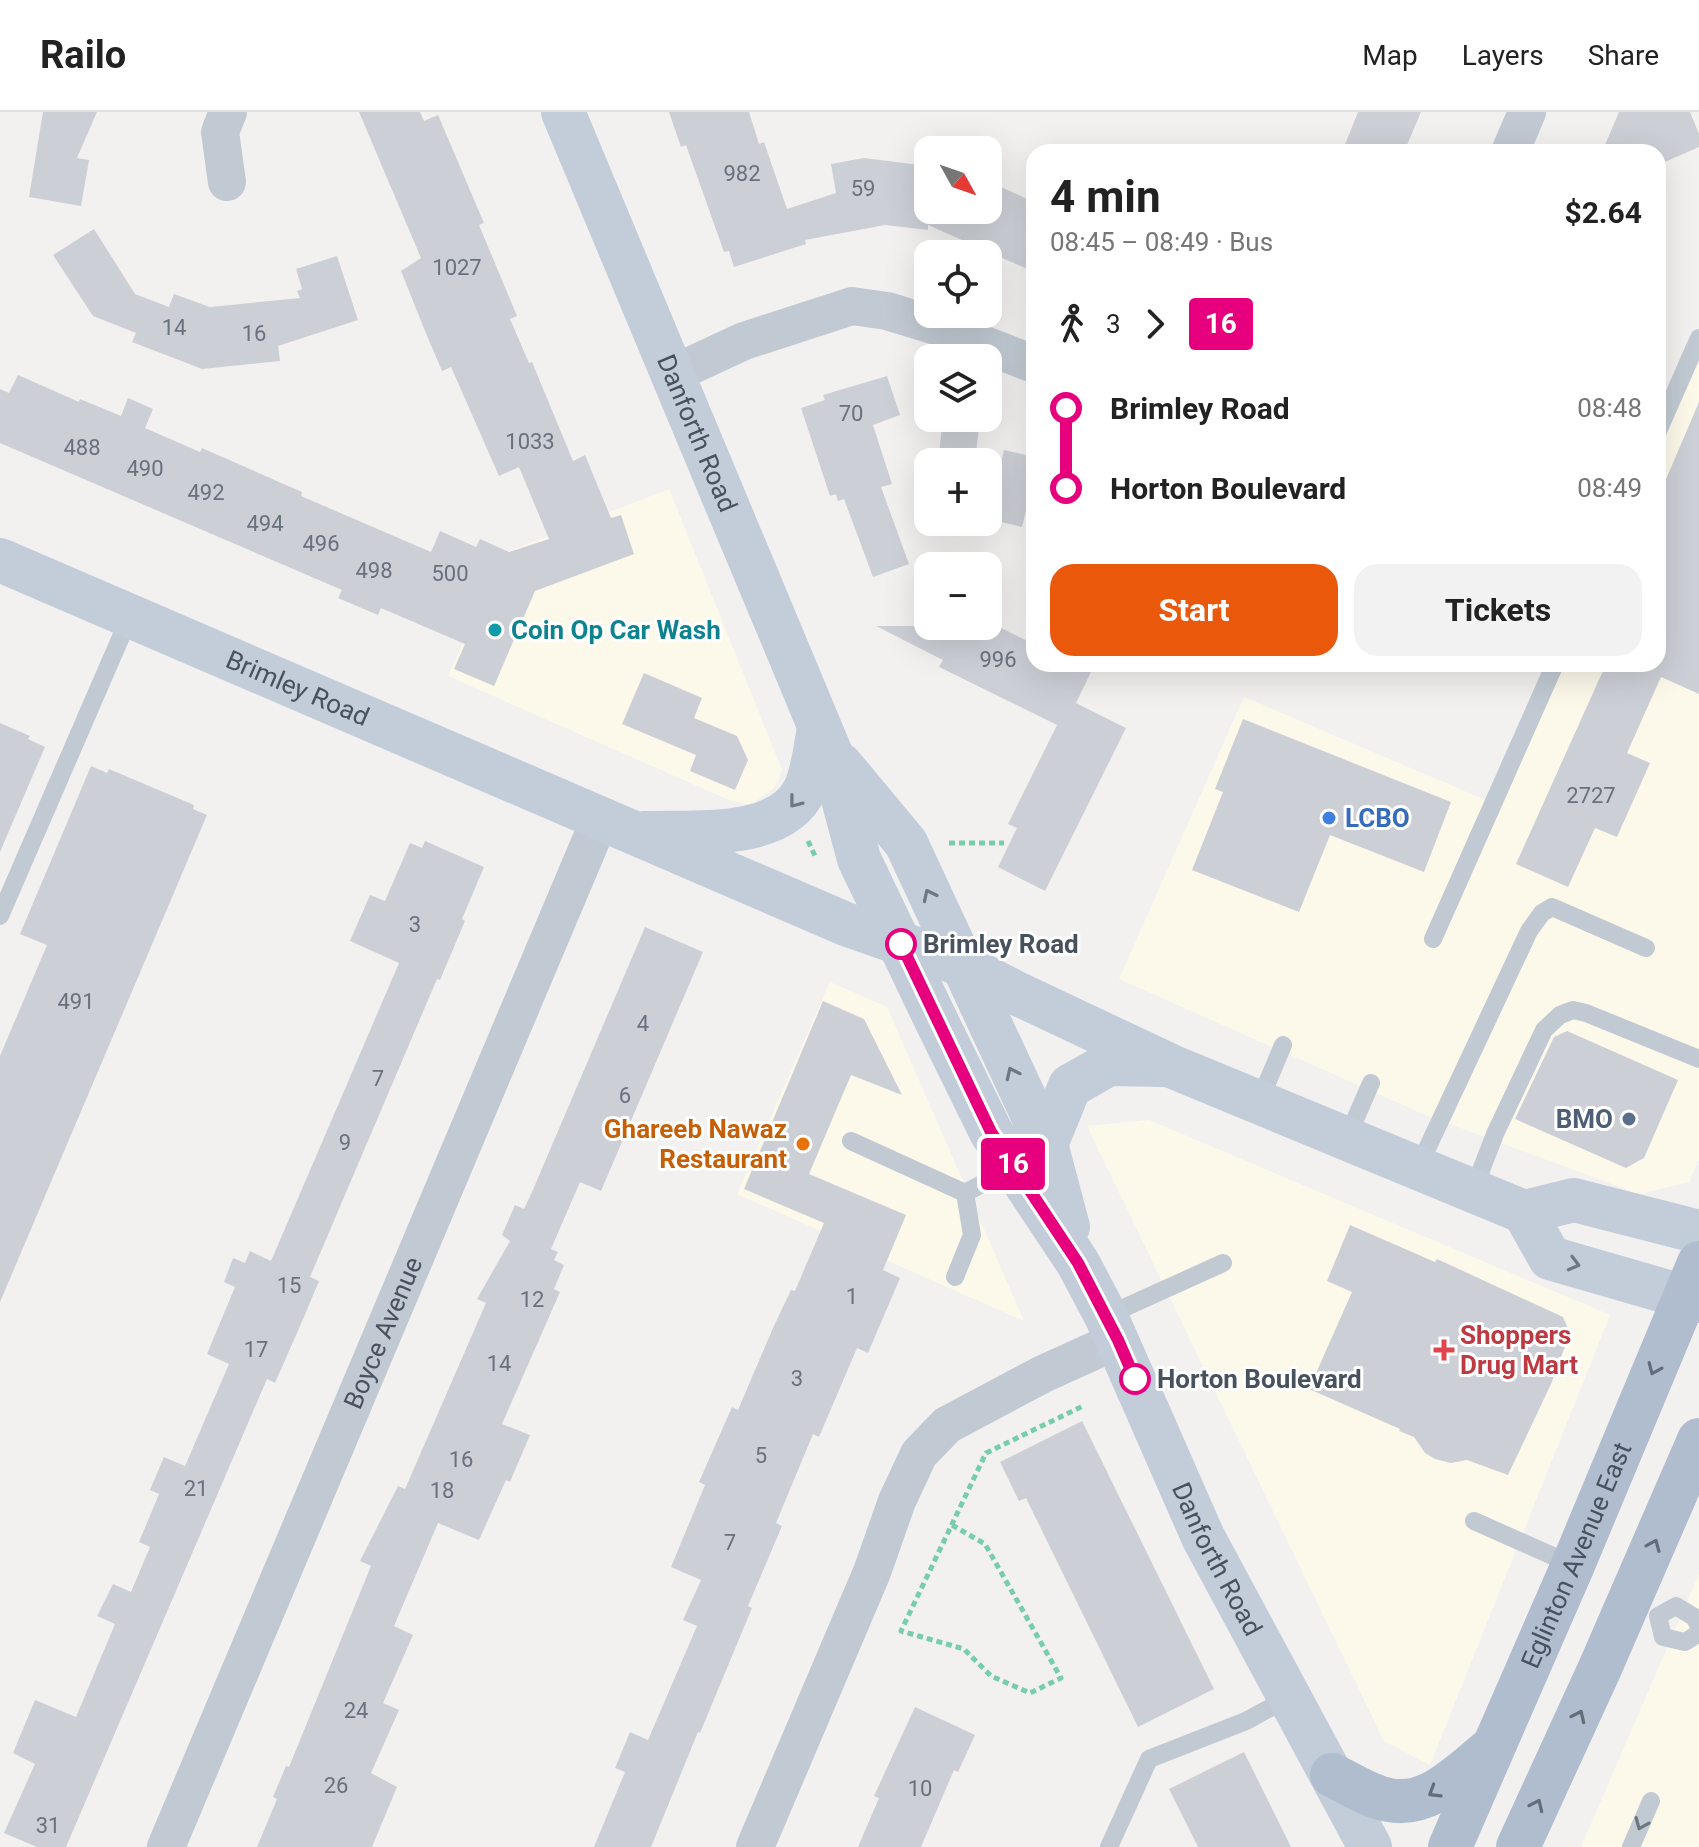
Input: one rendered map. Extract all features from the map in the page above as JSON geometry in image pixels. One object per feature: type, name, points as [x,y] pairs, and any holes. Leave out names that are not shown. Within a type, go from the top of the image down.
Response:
[{"type":"main road","name":"Danforth Road","points":[[563,112],[825,741],[859,859],[991,1132],[1030,1156]]},
{"type":"main road","name":"Brimley Road","points":[[0,560],[848,925],[963,965],[1171,1066],[1524,1212]]},
{"type":"main road","name":"Danforth Road","points":[[825,741],[906,843],[963,965],[1030,1156],[1078,1263],[1112,1328],[1203,1537],[1370,1847]]},
{"type":"main road","points":[[618,826],[752,827],[784,816],[805,790],[825,741]]},
{"type":"main road","points":[[1030,1156],[1070,1086],[1109,1064],[1171,1066]]},
{"type":"main road","points":[[1694,1287],[1550,1258],[1524,1212],[1574,1200],[1699,1232]]},
{"type":"main road","name":"Eglinton Avenue East","points":[[1450,1847],[1694,1287]]},
{"type":"main road","points":[[1518,1847],[1643,1610],[1699,1440]]},
{"type":"main road","points":[[1332,1775],[1388,1800],[1419,1800],[1431,1796],[1496,1745]]},
{"type":"street","points":[[227,182],[220,132],[228,112]]},
{"type":"street","points":[[1513,144],[1527,112]]},
{"type":"street","points":[[673,374],[744,341],[852,306],[887,311],[933,325],[1026,361]]},
{"type":"street","name":"Boyce Avenue","points":[[166,1847],[618,826]]},
{"type":"street","points":[[755,1847],[919,1454],[947,1425],[1043,1374],[1112,1328]]},
{"type":"lane","points":[[1666,413],[1699,338]]},
{"type":"lane","points":[[0,916],[130,616]]},
{"type":"lane","points":[[1433,939],[1551,672]]},
{"type":"lane","points":[[1418,1168],[1529,931],[1542,913],[1552,907],[1646,948]]},
{"type":"lane","points":[[1473,1191],[1495,1134],[1544,1030],[1560,1015],[1573,1010],[1586,1013],[1699,1059]]},
{"type":"lane","points":[[1258,1102],[1283,1045]]},
{"type":"lane","points":[[1347,1138],[1371,1083]]},
{"type":"lane","points":[[851,1141],[965,1193]]},
{"type":"lane","points":[[965,1193],[1030,1156]]},
{"type":"lane","points":[[955,1277],[972,1235],[965,1193]]},
{"type":"lane","points":[[1112,1328],[1223,1263]]},
{"type":"lane","points":[[1474,1521],[1573,1565]]},
{"type":"lane","points":[[1699,1626],[1694,1617],[1676,1606],[1643,1610],[1663,1637],[1685,1642],[1699,1633]]},
{"type":"lane","points":[[1109,1847],[1149,1759],[1246,1721],[1290,1697]]},
{"type":"lane","points":[[1631,1847],[1651,1801]]},
{"type":"path","points":[[906,843],[1004,843]]},
{"type":"path","points":[[952,1525],[985,1544],[1061,1678],[1030,1693],[991,1676],[964,1649],[901,1631],[986,1453],[1083,1406]]},
{"type":"shaded area","points":[[1699,336],[1699,1160],[1689,1182],[1639,1194],[1423,1114],[1119,979],[1244,697],[1495,804],[1553,672],[1666,672],[1666,412]]},
{"type":"shaded area","points":[[669,489],[782,770],[775,787],[751,805],[729,800],[448,676],[504,553]]},
{"type":"shaded area","points":[[830,982],[887,1007],[1024,1321],[737,1194]]},
{"type":"shaded area","points":[[1149,1120],[1610,1315],[1430,1765],[1384,1741],[1087,1126]]},
{"type":"shaded area","points":[[1699,1574],[1699,1847],[1581,1847]]},
{"type":"building","points":[[43,112],[97,112],[77,158],[89,160],[81,206],[29,197]]},
{"type":"building","points":[[359,112],[420,112],[424,121],[438,115],[484,223],[479,225],[517,316],[510,319],[529,363],[532,362],[573,461],[585,455],[611,518],[621,515],[634,554],[535,591],[494,686],[454,669],[465,644],[381,608],[378,615],[338,598],[342,590],[0,443],[0,389],[9,393],[18,375],[79,402],[80,399],[121,416],[128,398],[153,409],[145,428],[200,452],[202,448],[302,492],[301,496],[431,552],[440,531],[476,547],[480,539],[509,552],[549,539],[519,467],[499,476],[451,367],[442,371],[401,271],[421,258]]},
{"type":"building","points":[[669,112],[749,112],[759,144],[764,142],[787,209],[836,193],[831,164],[864,158],[914,164],[914,224],[1002,224],[1002,187],[1026,198],[1026,268],[1002,258],[1002,240],[962,240],[928,225],[928,230],[885,225],[805,240],[806,244],[734,267],[729,251],[724,252],[686,145],[681,147]]},
{"type":"building","points":[[1358,112],[1421,112],[1407,144],[1345,144]]},
{"type":"building","points":[[1619,112],[1690,112],[1699,134],[1699,147],[1666,161],[1666,144],[1605,144]]},
{"type":"building","points":[[94,229],[135,294],[169,307],[174,294],[210,307],[300,298],[297,291],[302,289],[296,269],[337,256],[358,320],[278,346],[280,361],[202,369],[132,342],[136,333],[93,316],[53,255]]},
{"type":"building","points":[[887,376],[900,415],[873,425],[892,484],[881,487],[909,564],[873,577],[844,499],[838,501],[836,494],[830,496],[801,408],[825,400],[823,395]]},
{"type":"building","points":[[1699,402],[1699,694],[1661,677],[1627,753],[1650,763],[1617,837],[1595,828],[1568,887],[1516,864],[1602,672],[1666,672],[1666,479]]},
{"type":"building","points":[[941,432],[978,432],[977,448],[940,448]]},
{"type":"building","points":[[1004,450],[1026,455],[1026,511],[1022,527],[1002,522]]},
{"type":"building","points":[[876,626],[914,626],[914,640],[1002,640],[1002,628],[1026,640],[1026,672],[1091,672],[1076,703],[1126,728],[1045,891],[998,867],[1017,828],[1008,824],[1057,725],[939,667],[943,660]]},
{"type":"building","points":[[644,673],[702,698],[694,718],[737,736],[748,760],[735,790],[690,771],[696,755],[622,724]]},
{"type":"building","name":"LCBO","points":[[1243,719],[1451,802],[1424,872],[1330,835],[1299,912],[1192,870],[1223,792],[1215,789]]},
{"type":"building","points":[[0,723],[30,736],[28,739],[45,747],[0,852]]},
{"type":"building","points":[[91,766],[107,773],[109,769],[194,805],[193,809],[207,815],[0,1302],[0,1056],[47,945],[20,934]]},
{"type":"building","points":[[425,841],[484,867],[462,919],[465,921],[440,980],[437,979],[310,1277],[319,1281],[304,1317],[275,1383],[267,1379],[66,1847],[37,1847],[4,1833],[35,1764],[13,1753],[35,1700],[76,1717],[115,1624],[97,1616],[113,1584],[131,1592],[150,1547],[139,1542],[159,1494],[150,1490],[164,1457],[185,1466],[229,1364],[207,1354],[235,1287],[224,1282],[233,1258],[245,1263],[250,1251],[271,1261],[399,963],[350,941],[370,895],[385,901],[410,843],[422,848]]},
{"type":"building","points":[[645,927],[703,952],[601,1191],[580,1182],[551,1249],[558,1252],[554,1260],[564,1265],[554,1289],[560,1292],[502,1424],[530,1435],[510,1482],[506,1480],[479,1540],[438,1523],[394,1626],[413,1635],[383,1703],[399,1710],[371,1773],[397,1787],[372,1847],[257,1847],[277,1799],[273,1797],[286,1766],[289,1767],[371,1566],[360,1561],[398,1486],[405,1489],[486,1303],[477,1299],[510,1241],[502,1235],[515,1205],[524,1209],[532,1192]]},
{"type":"building","points":[[823,1001],[864,1019],[902,1095],[851,1075],[809,1174],[906,1215],[883,1270],[900,1278],[868,1353],[857,1348],[819,1437],[813,1434],[776,1523],[782,1526],[748,1606],[752,1608],[651,1847],[594,1847],[625,1772],[615,1768],[630,1732],[648,1740],[697,1626],[683,1620],[701,1580],[671,1567],[705,1485],[699,1482],[732,1407],[738,1410],[773,1328],[791,1290],[795,1291],[824,1223],[744,1189]]},
{"type":"building","points":[[1567,1031],[1678,1080],[1644,1158],[1626,1168],[1515,1119],[1554,1037]]},
{"type":"building","name":"Shoppers Drug Mart","points":[[1350,1225],[1435,1262],[1437,1259],[1563,1317],[1570,1333],[1551,1384],[1508,1475],[1467,1460],[1451,1463],[1435,1459],[1425,1453],[1414,1437],[1400,1429],[1309,1389],[1352,1292],[1327,1281]]},
{"type":"building","points":[[1082,1421],[1214,1689],[1138,1727],[1026,1498],[1019,1501],[1000,1462]]},
{"type":"building","points":[[915,1707],[975,1735],[958,1772],[954,1770],[921,1847],[858,1847],[879,1798],[874,1796]]},
{"type":"building","points":[[1244,1752],[1291,1847],[1198,1847],[1169,1789]]},
{"type":"bus line","name":"16","points":[[901,944],[991,1132],[1078,1263],[1135,1379]]},
{"type":"place","name":"Coin Op Car Wash","points":[[495,630]]},
{"type":"place","name":"LCBO","points":[[1329,818]]},
{"type":"place","name":"Brimley Road","points":[[901,944]]},
{"type":"place","name":"BMO","points":[[1629,1119]]},
{"type":"place","name":"Ghareeb Nawaz Restaurant","points":[[803,1144]]},
{"type":"place","name":"Shoppers Drug Mart","points":[[1444,1350]]},
{"type":"place","name":"Horton Boulevard","points":[[1135,1379]]}]
